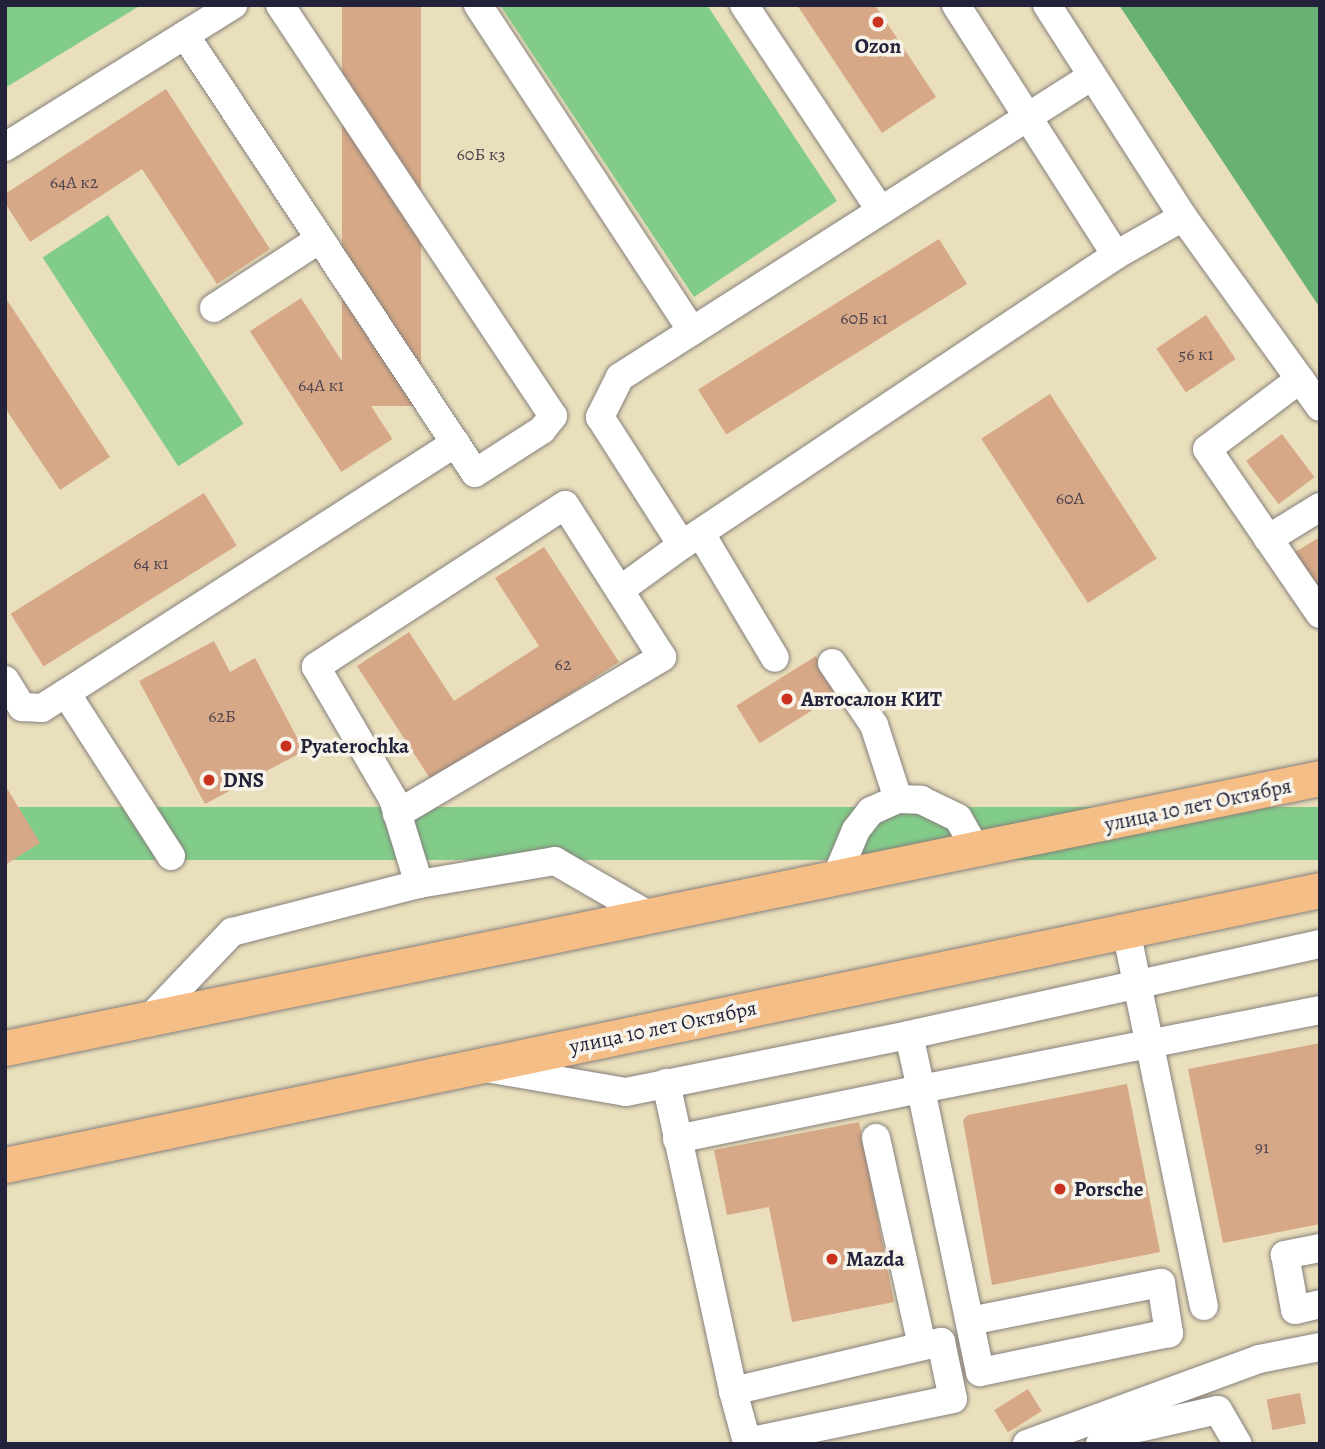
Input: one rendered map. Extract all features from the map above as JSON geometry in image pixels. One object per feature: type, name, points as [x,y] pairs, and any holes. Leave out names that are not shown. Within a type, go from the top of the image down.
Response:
[{"type":"main road","name":"улица 10 лет Октября","points":[[5,1048],[977,851],[1320,778]]},
{"type":"main road","name":"улица 10 лет Октября","points":[[5,1165],[1320,890]]},
{"type":"lane","points":[[5,147],[233,5]]},
{"type":"lane","points":[[280,5],[553,416]]},
{"type":"lane","points":[[478,5],[692,331]]},
{"type":"lane","points":[[744,5],[880,210]]},
{"type":"lane","points":[[956,5],[1116,255]]},
{"type":"lane","points":[[1047,5],[1183,217],[1320,407]]},
{"type":"lane","points":[[185,36],[475,472],[542,430],[553,416]]},
{"type":"lane","points":[[600,417],[620,377],[1092,76]]},
{"type":"lane","points":[[620,590],[1116,255],[1183,217]]},
{"type":"lane","points":[[214,308],[320,239]]},
{"type":"lane","points":[[1300,379],[1207,449],[1320,614]]},
{"type":"lane","points":[[553,416],[600,417]]},
{"type":"lane","points":[[600,417],[775,658]]},
{"type":"lane","points":[[5,680],[22,707],[42,708],[456,443]]},
{"type":"lane","points":[[397,814],[662,657],[565,505],[316,667],[397,814],[419,884]]},
{"type":"lane","points":[[1268,539],[1320,507]]},
{"type":"lane","points":[[832,663],[874,724],[898,799]]},
{"type":"lane","points":[[66,693],[170,856]]},
{"type":"lane","points":[[835,880],[856,830],[871,811],[898,799],[921,800],[958,818],[977,851]]},
{"type":"lane","points":[[150,1018],[232,932],[419,884],[555,861],[652,916]]},
{"type":"lane","points":[[1126,930],[1204,1306]]},
{"type":"lane","points":[[477,1066],[626,1091],[909,1035],[1056,999],[1320,944]]},
{"type":"lane","points":[[677,1139],[1320,1010]]},
{"type":"lane","points":[[909,1035],[921,1089],[970,1321],[981,1372],[1169,1333],[1161,1283],[970,1321]]},
{"type":"lane","points":[[666,1083],[733,1391],[747,1442],[953,1399],[941,1342],[733,1391]]},
{"type":"lane","points":[[876,1138],[922,1346]]},
{"type":"lane","points":[[1320,1248],[1285,1255],[1295,1310],[1320,1304]]},
{"type":"lane","points":[[1027,1444],[1259,1359],[1320,1347]]},
{"type":"lane","points":[[1100,1444],[1120,1432],[1218,1410],[1238,1444]]},
{"type":"green space","points":[[5,5],[141,5],[5,88]]},
{"type":"green space","points":[[500,5],[707,5],[837,201],[694,297]]},
{"type":"green space","points":[[1119,5],[1320,5],[1320,308]]},
{"type":"green space","points":[[108,215],[244,424],[178,466],[43,257]]},
{"type":"green space","points":[[5,807],[1320,807],[1320,860],[5,860]]},
{"type":"building","points":[[342,5],[421,5],[421,406],[342,406]]},
{"type":"building","points":[[797,5],[875,5],[936,97],[882,133]]},
{"type":"building","points":[[166,89],[270,249],[217,284],[142,169],[30,242],[5,203],[5,194]]},
{"type":"building","points":[[939,239],[967,284],[726,434],[698,389]]},
{"type":"building","points":[[5,297],[110,457],[60,490],[5,408]]},
{"type":"building","points":[[301,298],[392,439],[341,472],[250,331]]},
{"type":"building","points":[[1206,315],[1236,359],[1186,392],[1156,349]]},
{"type":"building","points":[[1050,394],[1157,558],[1088,603],[981,439]]},
{"type":"building","points":[[1282,434],[1314,477],[1279,504],[1246,461]]},
{"type":"building","points":[[204,493],[237,546],[44,666],[11,614]]},
{"type":"building","points":[[1320,537],[1320,595],[1295,552]]},
{"type":"building","points":[[544,547],[619,662],[433,783],[357,666],[409,632],[454,701],[539,646],[495,578]]},
{"type":"building","points":[[214,641],[230,672],[255,658],[304,751],[205,804],[139,681]]},
{"type":"building","name":"Автосалон КИТ","points":[[816,656],[839,693],[760,743],[736,706]]},
{"type":"building","points":[[5,785],[40,843],[5,865]]},
{"type":"building","points":[[1320,1043],[1320,1224],[1223,1243],[1188,1069]]},
{"type":"building","name":"Porsche","points":[[1127,1084],[1160,1252],[992,1285],[963,1120],[968,1115]]},
{"type":"building","name":"Mazda","points":[[859,1122],[894,1302],[792,1322],[769,1207],[727,1215],[714,1150]]},
{"type":"building","points":[[1028,1389],[1042,1411],[1008,1432],[994,1410]]},
{"type":"building","points":[[1300,1393],[1306,1423],[1273,1430],[1267,1399]]},
{"type":"place","name":"Ozon","points":[[878,22]]},
{"type":"place","name":"Автосалон КИТ","points":[[787,699]]},
{"type":"place","name":"Pyaterochka","points":[[286,746]]},
{"type":"place","name":"DNS","points":[[209,780]]},
{"type":"place","name":"Porsche","points":[[1060,1189]]},
{"type":"place","name":"Mazda","points":[[832,1259]]}]
